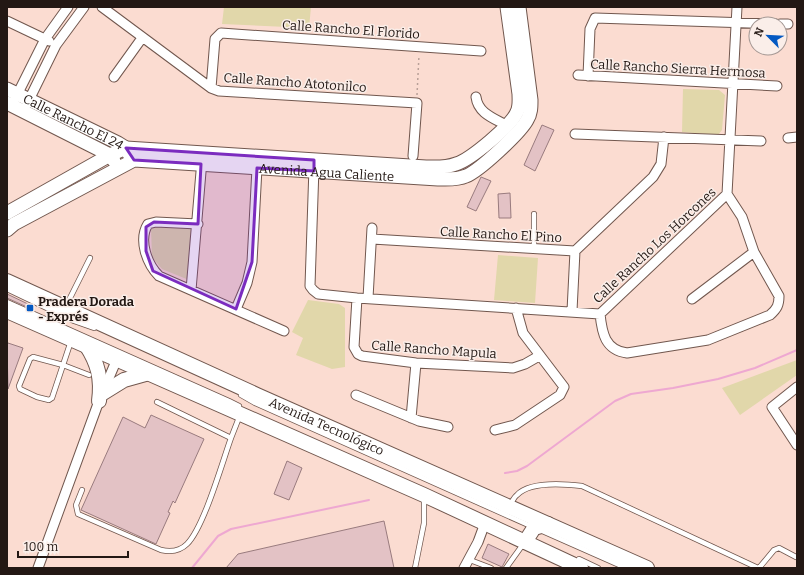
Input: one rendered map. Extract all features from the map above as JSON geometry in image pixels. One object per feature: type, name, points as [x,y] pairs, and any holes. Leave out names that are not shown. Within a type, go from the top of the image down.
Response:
[{"type":"main road","name":"Avenida Tecnológico","points":[[7,281],[65,308],[424,495],[489,522],[647,568]]},
{"type":"main road","name":"Avenida Tecnológico","points":[[8,311],[149,373],[229,394],[248,404],[509,507],[532,534],[582,568]]},
{"type":"main road","points":[[86,345],[96,364],[100,377],[101,397]]},
{"type":"main road","points":[[101,397],[124,380],[149,373]]},
{"type":"street","points":[[16,100],[45,38],[68,7]]},
{"type":"street","points":[[16,100],[84,7]]},
{"type":"street","name":"Calle Rancho Atotonilco","points":[[102,7],[211,88],[227,92],[417,103]]},
{"type":"street","name":"Avenida Agua Caliente","points":[[7,213],[110,155],[126,148],[202,158],[257,168],[314,165],[451,166],[472,156],[517,113],[519,100],[507,7]]},
{"type":"street","name":"Avenida Agua Caliente","points":[[7,230],[14,224],[118,167],[134,160],[202,158],[314,165],[453,179],[468,175],[477,169],[519,130],[526,121],[531,109],[531,94],[519,7]]},
{"type":"street","name":"Calle Rancho Los Horcones","points":[[314,165],[310,286],[315,292],[325,296],[600,314],[727,194],[737,7]]},
{"type":"street","name":"Calle Rancho Sierra Hermosa","points":[[736,23],[599,18],[593,20],[590,29],[583,75],[777,86]]},
{"type":"street","points":[[7,21],[56,44]]},
{"type":"street","points":[[736,23],[748,23]]},
{"type":"street","name":"Calle Rancho El Florido","points":[[211,88],[215,39],[219,33],[225,32],[481,51]]},
{"type":"street","points":[[114,77],[142,38]]},
{"type":"street","points":[[476,97],[477,105],[482,111],[506,125]]},
{"type":"street","name":"Calle Rancho El 24","points":[[16,100],[126,148],[134,160]]},
{"type":"street","name":"Calle Rancho El 24","points":[[16,100],[110,155],[118,167]]},
{"type":"street","points":[[413,156],[417,103]]},
{"type":"street","points":[[576,134],[761,141]]},
{"type":"street","name":"Calle Rancho El Pino","points":[[372,239],[575,251],[653,177],[661,164],[664,137]]},
{"type":"street","points":[[191,290],[198,224],[202,158]]},
{"type":"street","points":[[236,309],[247,283],[252,262],[257,168]]},
{"type":"street","points":[[600,314],[604,337],[614,349],[621,352],[636,353],[716,338],[770,315],[779,304],[776,290],[754,252],[742,217],[727,194]]},
{"type":"street","points":[[198,224],[151,222],[146,227],[144,236],[148,263],[153,271],[159,276],[284,331]]},
{"type":"street","points":[[368,298],[372,228]]},
{"type":"street","points":[[572,312],[575,251]]},
{"type":"street","points":[[692,299],[754,252]]},
{"type":"street","name":"Calle Rancho Mapula","points":[[357,298],[354,347],[358,354],[365,357],[416,363],[513,368],[526,364],[539,356]]},
{"type":"street","points":[[495,430],[515,425],[560,395],[564,387],[561,381],[539,356],[520,328],[516,308]]},
{"type":"street","points":[[38,568],[101,397],[117,359]]},
{"type":"street","points":[[411,418],[416,363]]},
{"type":"street","points":[[797,387],[774,404],[772,408],[797,445]]},
{"type":"street","points":[[356,395],[411,418],[448,427]]},
{"type":"street","points":[[464,568],[470,560],[489,522]]},
{"type":"lane","points":[[534,214],[534,249]]},
{"type":"lane","points":[[65,308],[90,258]]},
{"type":"lane","points":[[7,289],[74,321],[98,329]]},
{"type":"lane","points":[[8,311],[229,394]]},
{"type":"lane","points":[[72,339],[63,366],[52,398],[49,400],[36,397],[20,389],[19,386],[30,358],[37,357],[63,366],[89,375]]},
{"type":"lane","points":[[157,402],[231,438]]},
{"type":"lane","points":[[82,490],[76,506],[78,514],[161,550],[178,550],[186,545],[200,524],[231,438],[248,404]]},
{"type":"lane","points":[[248,404],[489,522]]},
{"type":"lane","points":[[248,404],[532,534],[626,568]]},
{"type":"lane","points":[[509,507],[517,494],[528,489],[557,484],[582,486],[759,568],[774,550],[778,548],[796,557]]},
{"type":"lane","points":[[415,568],[424,523],[424,495]]},
{"type":"lane","points":[[506,568],[532,534]]},
{"type":"lane","points":[[570,555],[598,568]]},
{"type":"lane","points":[[470,560],[491,568]]},
{"type":"path","points":[[417,103],[419,47]]},
{"type":"highlighted area","points":[[126,148],[314,160],[314,171],[257,168],[252,262],[236,309],[153,271],[146,251],[146,227],[154,222],[198,224],[201,164],[134,160]]},
{"type":"shaded area","points":[[224,7],[311,7],[309,28],[222,24]]},
{"type":"shaded area","points":[[683,89],[719,90],[725,95],[722,130],[718,135],[682,132]]},
{"type":"shaded area","points":[[157,223],[192,225],[189,280],[162,269],[152,257],[151,228]]},
{"type":"shaded area","points":[[498,255],[538,258],[535,303],[494,300]]},
{"type":"shaded area","points":[[308,300],[339,304],[345,308],[345,367],[332,369],[296,355],[303,338],[292,332]]},
{"type":"shaded area","points":[[797,360],[797,375],[740,415],[722,388]]},
{"type":"building","points":[[542,125],[554,130],[535,171],[524,165]]},
{"type":"building","points":[[481,177],[491,181],[476,211],[467,207]]},
{"type":"building","points":[[510,193],[511,218],[499,218],[498,194]]},
{"type":"building","points":[[7,294],[28,304],[27,307],[7,298]]},
{"type":"building","points":[[8,343],[23,348],[8,389],[7,346]]},
{"type":"building","points":[[151,415],[204,439],[175,503],[173,501],[168,512],[170,513],[156,544],[81,510],[123,417],[145,428]]},
{"type":"building","points":[[287,461],[302,468],[289,500],[274,494]]},
{"type":"building","points":[[384,521],[394,568],[226,568],[238,554]]},
{"type":"building","points":[[488,544],[509,554],[502,567],[482,558]]},
{"type":"waterway","points":[[448,173],[464,170],[476,160]]},
{"type":"waterway","points":[[505,473],[517,471],[527,466],[615,401],[631,394],[673,388],[718,379],[755,368],[797,350]]},
{"type":"waterway","points":[[192,568],[218,536],[231,529],[369,500]]},
{"type":"place","name":"Pradera Dorada - Exprés","points":[[30,308]]}]
